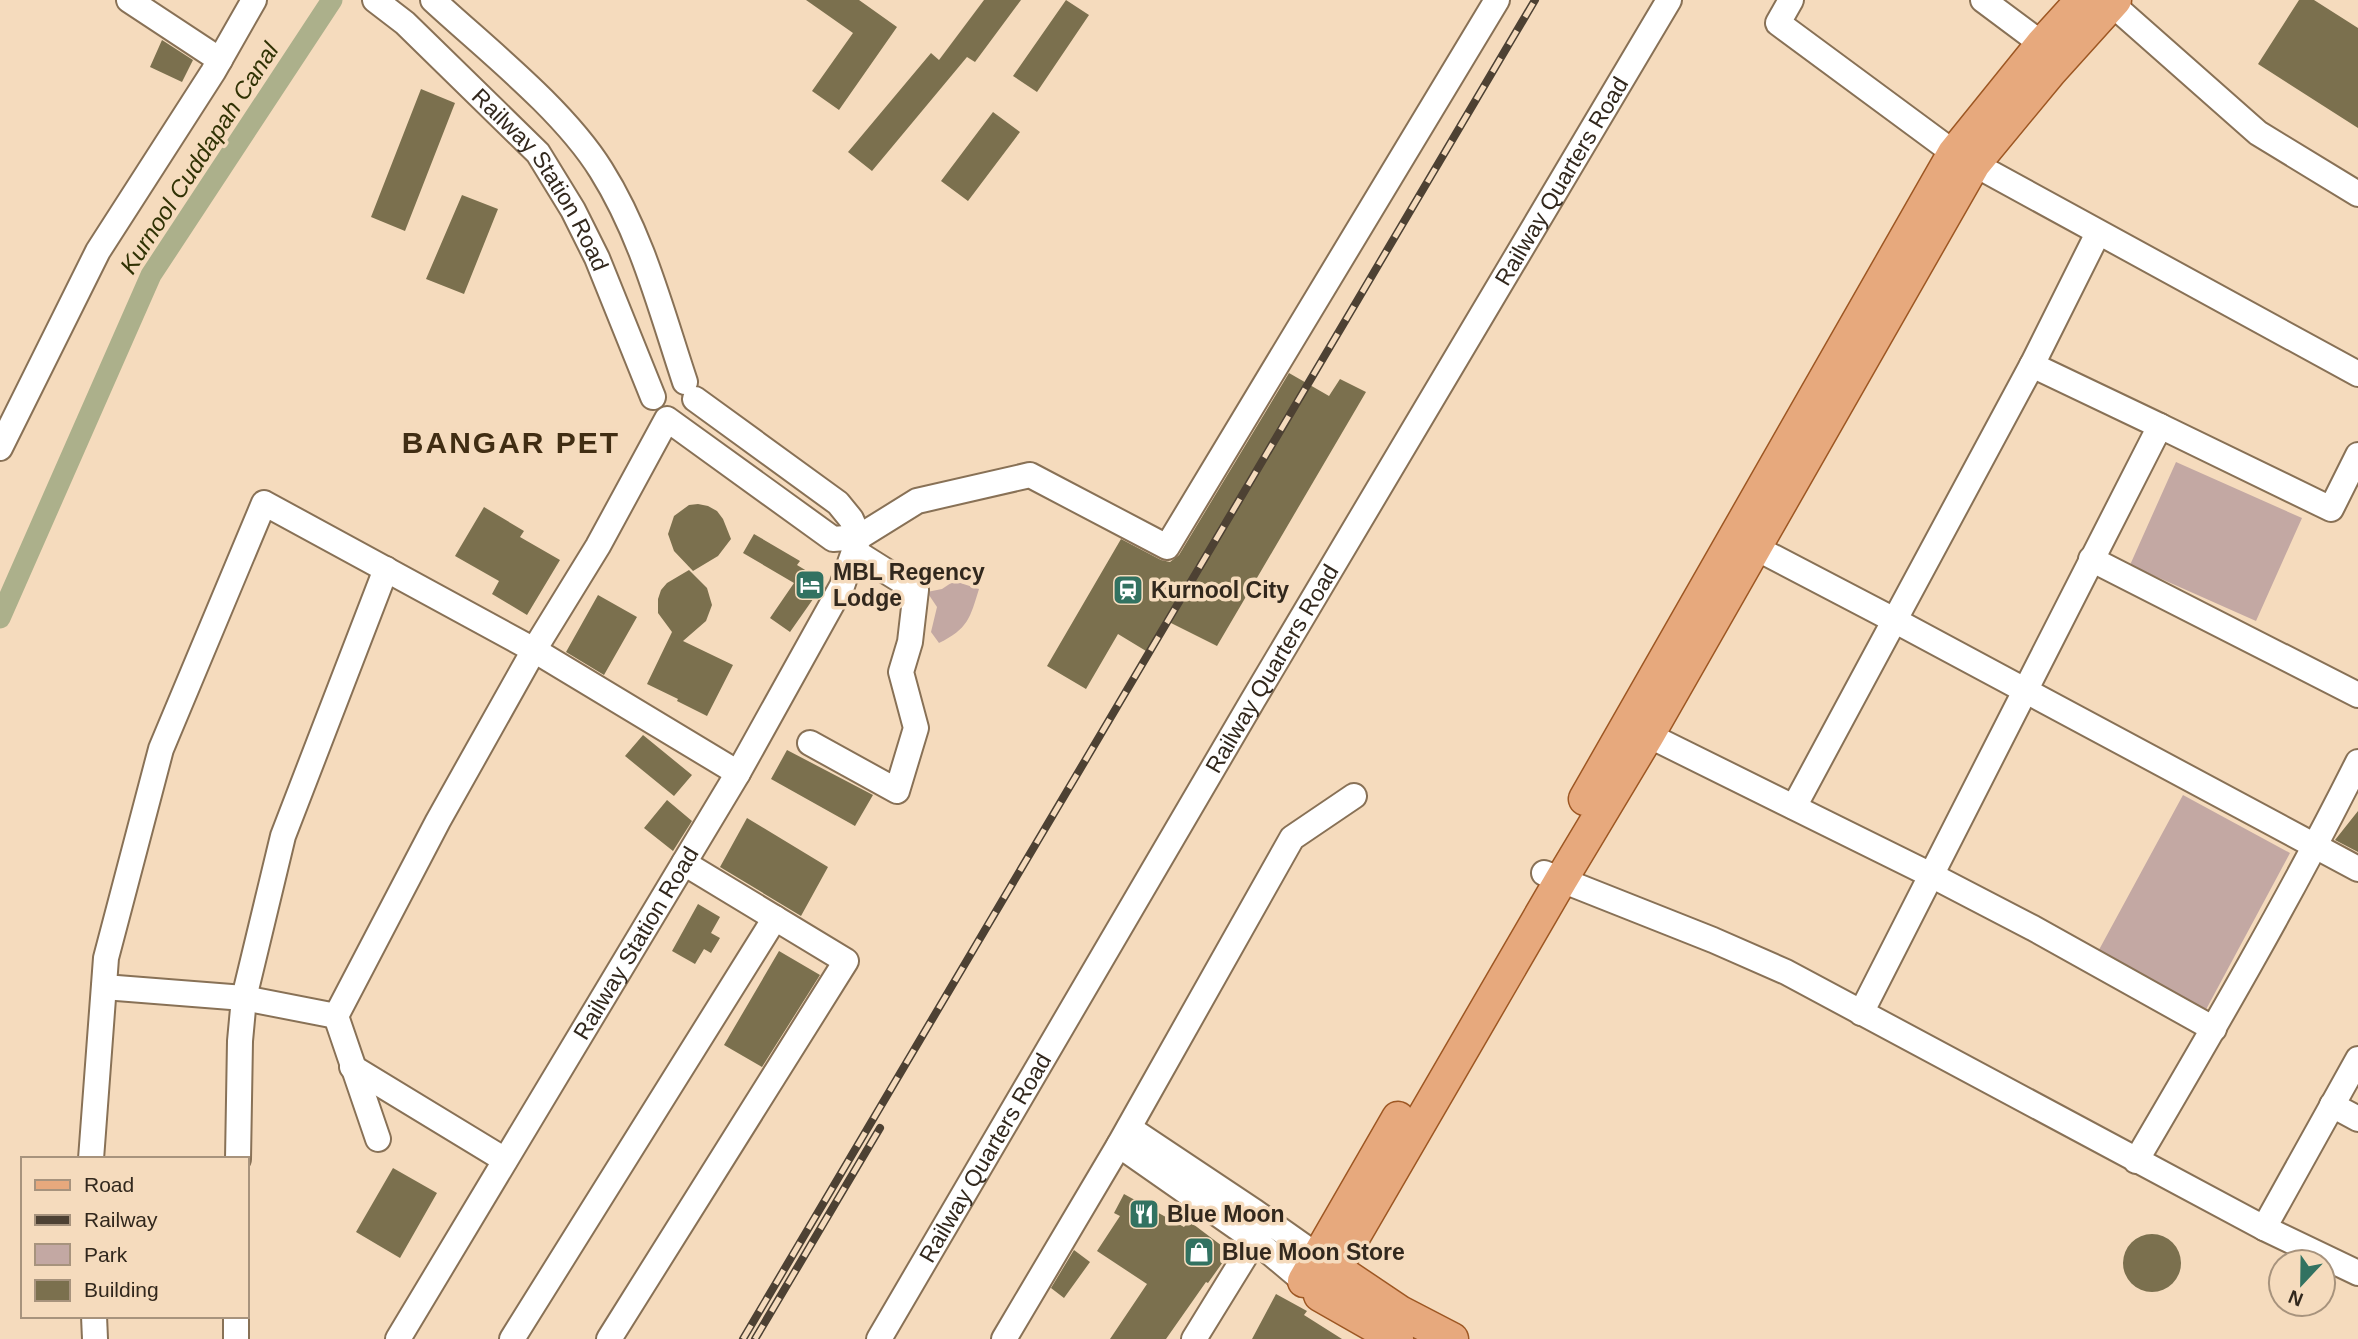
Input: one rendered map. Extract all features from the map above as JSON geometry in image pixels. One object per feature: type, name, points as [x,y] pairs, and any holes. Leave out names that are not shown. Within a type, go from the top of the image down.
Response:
[{"type":"main road","points":[[1964,159],[2050,72],[2103,1]]},
{"type":"main road","points":[[1319,1275],[1552,877],[1964,159],[2042,44],[2103,1]]},
{"type":"main road","points":[[1552,877],[1648,734],[1745,543]]},
{"type":"main road","points":[[1319,1275],[1397,1339]]},
{"type":"main road","points":[[1319,1275],[1452,1339]]},
{"type":"street","points":[[129,0],[220,60]]},
{"type":"street","points":[[0,448],[97,251],[220,60],[254,0]]},
{"type":"street","name":"Railway Station Road","points":[[375,0],[405,23],[538,153],[573,211],[597,258],[653,397]]},
{"type":"street","name":"Railway Station Road","points":[[433,0],[532,91],[568,128],[600,168],[627,215],[690,391]]},
{"type":"street","points":[[856,544],[918,501],[1030,475],[1167,547],[1497,0]]},
{"type":"street","name":"Railway Quarters Road","points":[[879,1339],[1252,700],[1669,0]]},
{"type":"street","points":[[1791,0],[1778,23],[1964,159],[2358,374]]},
{"type":"street","points":[[1983,0],[2042,44]]},
{"type":"street","points":[[2103,1],[2258,132],[2358,194]]},
{"type":"street","points":[[1794,807],[2032,365],[2098,233]]},
{"type":"street","points":[[2032,365],[2331,509],[2358,455]]},
{"type":"street","points":[[810,743],[897,791],[916,728],[901,672],[910,642],[916,590],[856,544],[833,539],[667,419],[656,410],[653,397],[659,385],[672,379],[838,503],[851,519],[856,544]]},
{"type":"street","points":[[667,419],[680,419],[691,412],[690,391]]},
{"type":"street","points":[[379,1139],[336,1016],[438,821],[534,650],[598,546],[667,419]]},
{"type":"street","points":[[1861,1013],[2160,426]]},
{"type":"street","points":[[91,1157],[106,958],[161,749],[264,503],[534,650],[738,773]]},
{"type":"street","points":[[1745,543],[2358,869]]},
{"type":"street","name":"Railway Station Road","points":[[398,1339],[738,773],[842,586],[856,544]]},
{"type":"street","points":[[2091,559],[2358,695]]},
{"type":"street","points":[[238,1157],[240,1041],[244,998],[283,836],[386,569]]},
{"type":"street","points":[[1648,734],[2033,928],[2214,1029]]},
{"type":"street","points":[[2136,1161],[2214,1029],[2316,846],[2358,762]]},
{"type":"street","points":[[1004,1339],[1124,1136],[1292,838],[1354,796]]},
{"type":"street","points":[[609,1339],[846,961],[684,863]]},
{"type":"street","points":[[1552,877],[1786,972],[2136,1161],[2264,1228],[2358,1273]]},
{"type":"street","points":[[512,1339],[775,918]]},
{"type":"street","points":[[104,987],[244,998],[336,1016]]},
{"type":"street","points":[[2264,1228],[2358,1059]]},
{"type":"street","points":[[352,1067],[505,1160]]},
{"type":"street","points":[[2332,1105],[2358,1119]]},
{"type":"street","points":[[1124,1136],[1262,1231],[1319,1275]]},
{"type":"street","points":[[1194,1339],[1262,1231]]},
{"type":"street","points":[[94,1318],[95,1339]]},
{"type":"street","points":[[236,1318],[236,1339]]},
{"type":"green space","points":[[2176,462],[2302,518],[2256,621],[2130,565]]},
{"type":"green space","points":[[954,581],[979,589],[967,622],[956,633],[939,643],[931,632],[937,607],[927,592],[942,589]]},
{"type":"green space","points":[[2183,795],[2290,853],[2202,1017],[2094,959]]},
{"type":"building","points":[[806,0],[859,0],[897,27],[839,110],[812,91],[853,33]]},
{"type":"building","points":[[984,0],[1021,0],[975,62],[967,57],[872,171],[848,152],[931,53],[939,60]]},
{"type":"building","points":[[1066,0],[1089,15],[1037,92],[1013,76]]},
{"type":"building","points":[[2299,0],[2314,0],[2358,28],[2358,128],[2258,64]]},
{"type":"building","points":[[162,40],[193,60],[182,82],[150,67]]},
{"type":"building","points":[[421,89],[455,103],[405,231],[371,217]]},
{"type":"building","points":[[993,112],[1020,132],[968,201],[941,181]]},
{"type":"building","points":[[462,195],[498,209],[464,294],[426,279]]},
{"type":"building","points":[[1289,373],[1329,396],[1340,379],[1366,392],[1217,646],[1165,620],[1146,651],[1118,634],[1086,689],[1047,666],[1121,539],[1161,560],[1170,562],[1179,555]]},
{"type":"building","points":[[698,504],[717,511],[731,539],[718,556],[693,571],[674,551],[668,534],[674,516],[689,505]]},
{"type":"building","points":[[484,507],[524,531],[520,537],[560,560],[527,615],[492,594],[499,581],[455,556]]},
{"type":"building","points":[[754,534],[800,561],[797,565],[825,582],[790,632],[770,618],[794,583],[743,553]]},
{"type":"building","points":[[689,570],[707,588],[712,605],[706,621],[683,641],[733,665],[707,716],[647,684],[672,632],[658,613],[661,590],[667,583]]},
{"type":"building","points":[[598,595],[637,617],[604,675],[566,652]]},
{"type":"building","points":[[643,735],[692,775],[674,796],[625,756]]},
{"type":"building","points":[[787,750],[873,795],[855,826],[771,779]]},
{"type":"building","points":[[667,800],[692,821],[673,851],[644,828]]},
{"type":"building","points":[[2358,811],[2358,852],[2335,840]]},
{"type":"building","points":[[747,818],[828,867],[801,916],[720,867]]},
{"type":"building","points":[[698,904],[720,917],[711,933],[720,938],[711,953],[704,949],[695,964],[672,951]]},
{"type":"building","points":[[779,951],[820,975],[762,1067],[724,1045]]},
{"type":"building","points":[[393,1168],[437,1193],[400,1258],[356,1232]]},
{"type":"building","points":[[1124,1194],[1184,1227],[1189,1221],[1230,1252],[1166,1339],[1110,1339],[1147,1284],[1097,1251],[1120,1216],[1114,1213]]},
{"type":"building","points":[[2152,1234],[2168,1239],[2176,1247],[2181,1263],[2176,1279],[2168,1287],[2152,1292],[2136,1287],[2128,1279],[2123,1263],[2128,1247],[2136,1239]]},
{"type":"building","points":[[1074,1250],[1090,1262],[1064,1298],[1051,1288]]},
{"type":"building","points":[[1276,1294],[1307,1311],[1304,1315],[1342,1339],[1252,1339]]},
{"type":"waterway","name":"Kurnool Cuddapah Canal","points":[[0,618],[151,275],[332,0]]},
{"type":"railway","points":[[743,1339],[1535,0]]},
{"type":"railway","points":[[755,1339],[880,1128]]},
{"type":"place","name":"MBL Regency Lodge","points":[[810,585]]},
{"type":"place","name":"Kurnool City","points":[[1128,590]]},
{"type":"place","name":"Blue Moon","points":[[1144,1214]]},
{"type":"place","name":"Blue Moon Store","points":[[1199,1252]]},
{"type":"district","name":"BANGAR PET","points":[[511,442]]}]
